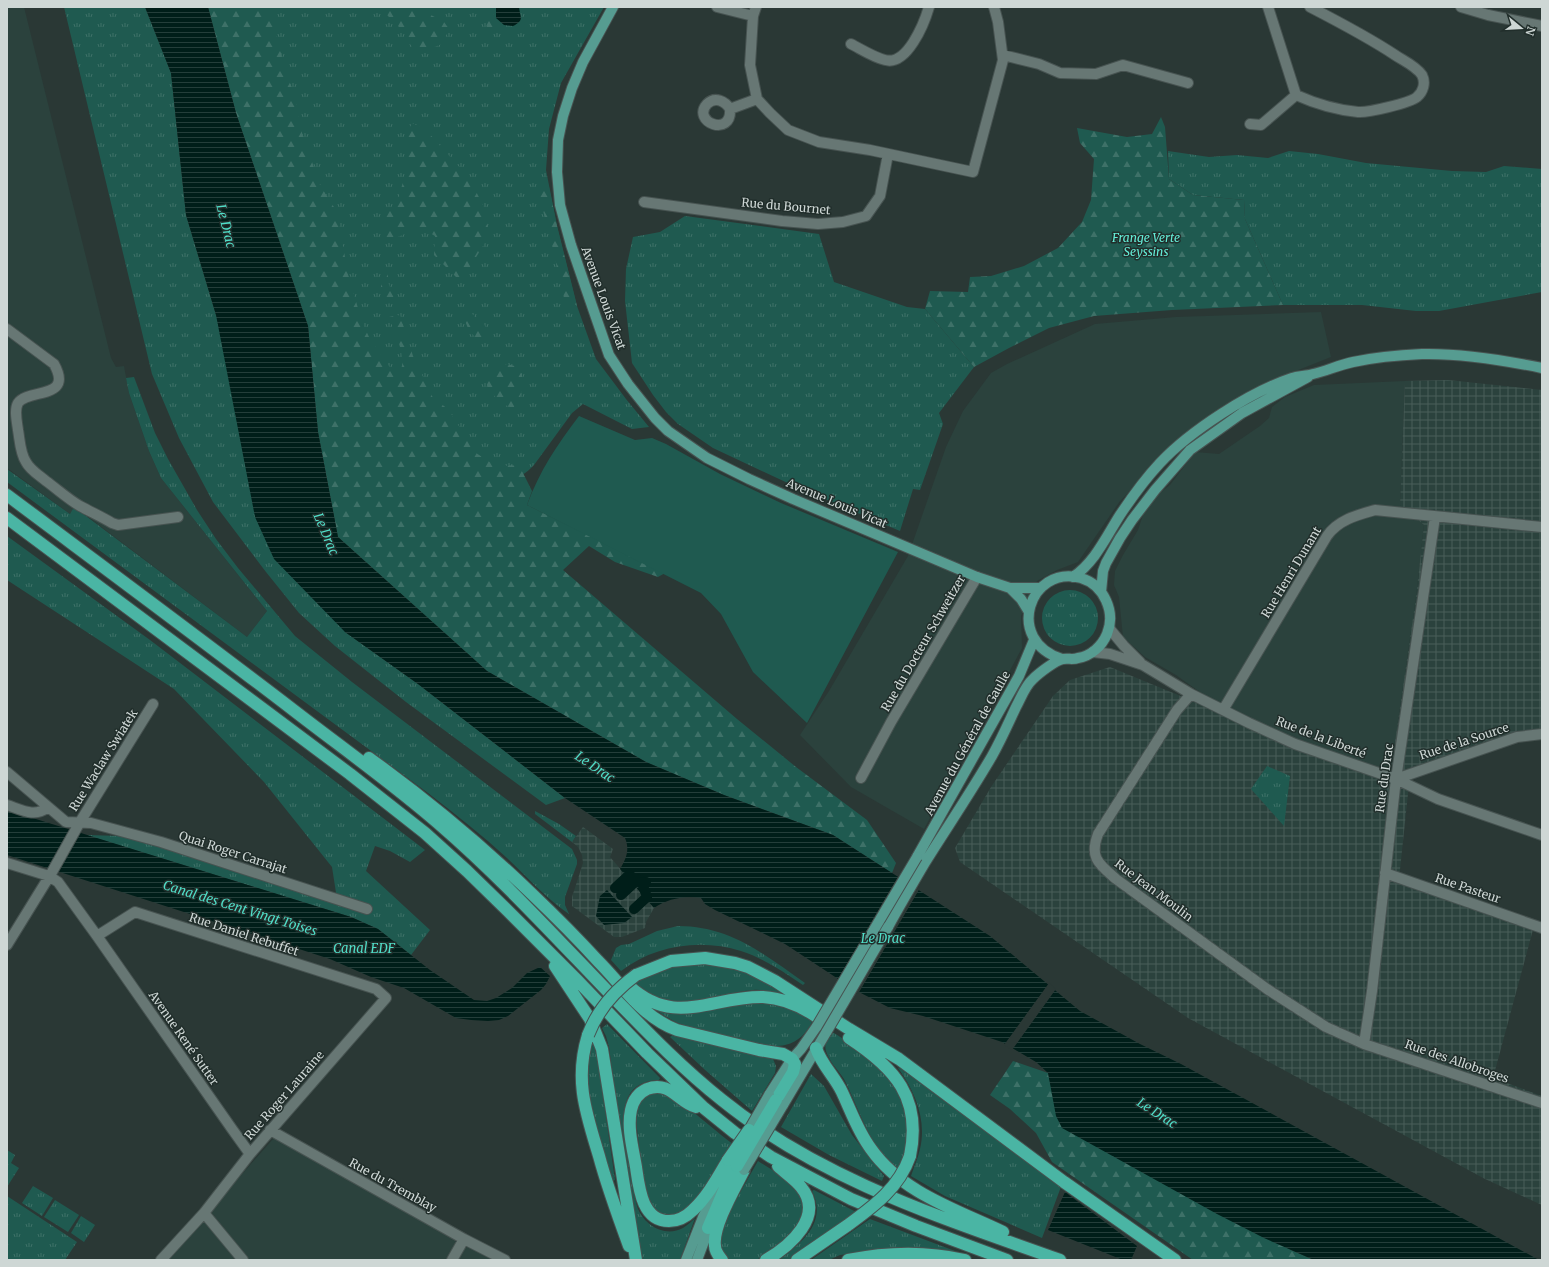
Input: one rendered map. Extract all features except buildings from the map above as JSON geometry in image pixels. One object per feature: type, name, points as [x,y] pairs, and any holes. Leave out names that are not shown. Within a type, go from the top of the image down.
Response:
[{"type":"highway","points":[[7,495],[258,683],[372,770],[441,826],[503,883],[657,1042],[722,1101],[785,1145],[834,1172],[902,1202],[1061,1260]]},
{"type":"highway","points":[[7,518],[395,808],[467,871],[541,945],[573,983],[704,1108],[735,1133],[772,1157],[851,1199],[916,1226],[1007,1260]]},
{"type":"highway","points":[[258,683],[276,688],[444,815],[503,866],[600,962],[634,1001],[653,1017],[668,1026],[732,1044],[783,1054],[792,1058],[795,1064],[793,1072],[735,1165],[686,1216],[674,1221],[666,1221],[656,1218],[645,1207],[631,1137],[630,1114],[635,1099],[646,1089],[659,1087],[672,1091],[693,1106],[704,1108]]},
{"type":"highway","points":[[635,1260],[602,1166],[584,1107],[581,1085],[581,1065],[588,1035],[597,1015],[617,990],[636,975],[670,961],[705,958],[735,963],[748,967],[775,981],[849,1029],[899,1059],[1064,1182],[1175,1260]]},
{"type":"highway","points":[[600,962],[615,973],[637,994],[653,1002],[669,1007],[688,1008],[745,998],[764,997],[782,1000],[800,1007],[858,1044],[891,1071],[897,1079],[905,1094],[913,1118],[913,1140],[910,1156],[904,1172],[893,1188],[866,1212],[796,1260]]},
{"type":"highway","points":[[573,983],[602,1049],[635,1260]]},
{"type":"highway","points":[[816,1048],[821,1059],[839,1086],[865,1140],[878,1159],[893,1174],[908,1185],[944,1205],[1061,1260]]},
{"type":"highway","points":[[708,1228],[749,1130]]},
{"type":"highway","points":[[766,1260],[784,1247],[803,1229],[806,1224],[809,1211],[808,1199],[801,1187],[779,1167],[772,1157]]},
{"type":"highway","points":[[722,1260],[717,1253],[715,1246],[716,1233],[726,1208],[735,1165]]},
{"type":"highway","points":[[848,1260],[869,1256],[908,1253],[933,1254],[965,1260]]},
{"type":"main road","name":"Avenue Louis Vicat","points":[[613,7],[583,62],[572,88],[563,116],[558,140],[557,172],[560,204],[571,245],[609,355],[628,384],[655,418],[668,431],[706,458],[787,496],[977,577],[1010,588]]},
{"type":"main road","points":[[1073,577],[1081,572],[1092,561],[1142,483],[1182,442],[1240,403],[1292,378],[1312,374],[1352,362],[1385,357],[1422,354],[1480,357],[1542,368]]},
{"type":"main road","points":[[1101,592],[1103,571],[1120,538],[1155,490],[1190,450],[1242,413],[1268,398],[1295,386],[1312,374]]},
{"type":"main road","points":[[792,1058],[801,1049],[817,1026],[921,859],[981,774],[1029,683],[1043,670],[1062,659],[1078,658],[1093,652],[1103,641],[1109,628],[1110,613],[1106,598],[1089,582],[1073,577],[1052,580],[1041,588],[1033,599],[1029,612],[1029,627],[1034,640],[1046,652],[1062,659]]},
{"type":"main road","points":[[1010,588],[1041,588]]},
{"type":"main road","points":[[1010,588],[1021,599],[1029,612]]},
{"type":"main road","name":"Avenue du Général de Gaulle","points":[[921,859],[1019,676],[1034,640]]},
{"type":"main road","points":[[749,1130],[776,1100],[816,1048],[921,859]]},
{"type":"main road","points":[[686,1260],[703,1217],[735,1165]]},
{"type":"main road","points":[[697,1260],[708,1228]]},
{"type":"street","points":[[717,7],[755,12],[750,65],[757,99],[788,130],[819,142],[888,154],[974,172],[1000,73],[1003,55],[994,7]]},
{"type":"street","points":[[851,44],[886,61],[899,58],[912,44],[924,21],[929,7]]},
{"type":"street","points":[[1268,7],[1296,95],[1311,102],[1360,112],[1395,106],[1416,98],[1423,90],[1424,82],[1422,76],[1411,65],[1366,36],[1310,7]]},
{"type":"street","points":[[1461,7],[1488,15],[1542,26]]},
{"type":"street","points":[[1003,55],[1039,64],[1060,73],[1096,74],[1123,65],[1188,84]]},
{"type":"street","points":[[1250,124],[1261,125],[1296,95]]},
{"type":"street","points":[[730,109],[757,99]]},
{"type":"street","name":"Rue du Bournet","points":[[644,202],[782,221],[818,224],[843,222],[866,216],[880,196],[888,154]]},
{"type":"street","points":[[7,329],[54,364],[58,369],[58,382],[50,391],[24,398],[18,404],[16,413],[21,453],[26,463],[36,473],[69,498],[112,523],[118,525],[178,517]]},
{"type":"street","name":"Rue Henri Dunant","points":[[1224,710],[1331,530],[1339,524],[1355,516],[1375,510],[1542,527]]},
{"type":"street","name":"Rue du Drac","points":[[1364,1044],[1372,991],[1396,779],[1435,517]]},
{"type":"street","name":"Rue du Docteur Schweitzer","points":[[861,778],[891,722],[977,577]]},
{"type":"street","name":"Rue de la Liberté","points":[[1109,628],[1143,665]]},
{"type":"street","name":"Rue de la Liberté","points":[[1093,652],[1110,654],[1143,665],[1192,694],[1295,744],[1396,779],[1438,799],[1542,835]]},
{"type":"street","name":"Rue Jean Moulin","points":[[1192,694],[1177,710],[1098,834],[1094,843],[1094,855],[1098,863],[1116,879],[1267,989],[1326,1027],[1364,1044]]},
{"type":"street","name":"Rue Waclaw Swiatek","points":[[7,945],[153,704]]},
{"type":"street","name":"Rue de la Source","points":[[1396,779],[1516,738],[1542,734]]},
{"type":"street","points":[[7,772],[48,807],[42,812],[35,814],[7,805]]},
{"type":"street","name":"Quai Roger Carrajat","points":[[48,807],[66,822],[78,826],[91,823],[161,842],[367,909]]},
{"type":"street","points":[[7,863],[50,874]]},
{"type":"street","name":"Rue Pasteur","points":[[1385,873],[1542,928]]},
{"type":"street","name":"Avenue René Sutter","points":[[50,874],[58,882],[98,936],[250,1154]]},
{"type":"street","name":"Rue Daniel Rebuffet","points":[[98,936],[135,912],[376,989],[386,998]]},
{"type":"street","name":"Rue Roger Lauraine","points":[[161,1260],[204,1213],[270,1130],[386,998]]},
{"type":"street","name":"Rue des Allobroges","points":[[1364,1044],[1542,1103]]},
{"type":"street","name":"Rue du Tremblay","points":[[270,1130],[464,1240],[504,1260]]},
{"type":"street","points":[[204,1213],[243,1260]]},
{"type":"street","points":[[452,1260],[464,1240]]},
{"type":"shaded area","points":[[7,7],[24,7],[111,358],[116,367],[124,366],[129,393],[149,451],[161,478],[267,611],[247,637],[75,507],[70,514],[7,468]]},
{"type":"shaded area","points":[[1321,312],[1331,357],[1276,379],[1191,432],[1120,501],[1078,562],[1057,570],[1037,581],[1021,616],[1022,648],[924,829],[851,787],[800,735],[829,691],[908,556],[946,447],[963,411],[991,373],[1007,364],[1095,324],[1176,317]]},
{"type":"shaded area","points":[[1448,380],[1542,390],[1542,733],[1410,775],[1399,879],[1534,926],[1493,1078],[1542,1096],[1542,1205],[1485,1179],[1188,1018],[960,862],[955,848],[991,787],[1053,696],[1070,680],[1110,667],[1239,720],[1390,776],[1416,597],[1424,525],[1400,505],[1405,381]]},
{"type":"shaded area","points":[[1405,381],[1400,505],[1424,525],[1416,597],[1390,776],[1239,720],[1176,675],[1145,657],[1123,637],[1119,597],[1114,585],[1115,571],[1138,530],[1147,503],[1170,485],[1195,452],[1219,454],[1260,426],[1269,418],[1272,407],[1285,397],[1314,385]]},
{"type":"shaded area","points":[[583,827],[613,849],[610,857],[654,908],[646,922],[645,928],[622,937],[614,937],[572,906],[572,897],[583,863],[582,855],[578,847],[572,842]]},
{"type":"shaded area","points":[[274,1138],[494,1260],[166,1260]]},
{"type":"green space","points":[[64,7],[145,7],[171,73],[186,215],[216,315],[345,632],[418,684],[565,798],[546,805],[406,702],[335,646],[299,613],[213,502],[179,438],[152,374]]},
{"type":"green space","points":[[208,7],[270,7],[284,66],[296,100],[300,127],[320,185],[337,212],[348,274],[362,322],[369,337],[393,372],[399,373],[402,367],[402,353],[389,317],[400,315],[413,356],[433,398],[448,409],[476,453],[496,466],[519,465],[532,491],[527,505],[665,573],[658,577],[615,562],[589,546],[563,570],[737,719],[796,767],[867,820],[896,863],[892,873],[833,835],[724,795],[646,762],[487,671],[338,537],[318,432],[308,326],[236,113]]},
{"type":"green space","points":[[257,7],[604,7],[561,83],[549,129],[546,170],[557,226],[577,306],[596,359],[649,427],[632,429],[583,404],[572,413],[530,469],[518,477],[499,484],[367,355]]},
{"type":"green space","points":[[379,7],[416,7],[444,22],[449,29],[442,44],[424,51],[414,51],[403,31]]},
{"type":"green space","points":[[495,13],[498,20],[504,25],[495,30],[489,30],[486,25],[489,18]]},
{"type":"green space","name":"Frange Verte Seyssins","points":[[1161,117],[1165,127],[1169,179],[1193,195],[1244,200],[1245,219],[1283,305],[1172,310],[1094,316],[1049,328],[974,367],[925,309],[930,291],[968,292],[970,277],[991,276],[1024,266],[1058,248],[1082,222],[1091,200],[1094,159],[1080,143],[1077,128],[1127,137],[1152,134]]},
{"type":"green space","points":[[412,123],[426,130],[469,178],[485,209],[489,236],[464,277],[457,278],[434,255],[435,236],[420,227],[389,241],[382,234],[385,213],[398,201],[406,170],[405,155],[407,133]]},
{"type":"green space","points":[[1168,151],[1209,157],[1237,155],[1268,158],[1289,151],[1318,154],[1366,163],[1452,171],[1486,172],[1504,166],[1542,169],[1542,292],[1439,311],[1416,311],[1362,305],[1283,305],[1245,219],[1244,200],[1193,195],[1169,179]]},
{"type":"green space","points":[[549,187],[577,306],[564,298],[547,223],[539,199],[539,190]]},
{"type":"green space","points":[[685,216],[819,234],[834,282],[907,307],[925,309],[974,367],[939,413],[943,424],[920,490],[913,489],[900,531],[792,485],[713,448],[678,424],[666,412],[653,395],[632,363],[625,301],[626,269],[633,237],[660,232]]},
{"type":"green space","points":[[384,270],[388,275],[388,282],[395,300],[392,303],[385,304],[381,293],[381,272]]},
{"type":"green space","points":[[469,312],[481,320],[489,332],[482,340],[474,336],[467,327],[464,315]]},
{"type":"green space","points":[[507,364],[515,366],[522,374],[522,388],[519,401],[513,408],[499,401],[491,392],[485,378],[493,370]]},
{"type":"green space","points":[[134,377],[155,433],[197,510],[216,539],[238,568],[295,636],[352,682],[572,849],[577,860],[577,864],[565,897],[565,905],[569,914],[545,894],[488,841],[428,793],[7,482],[7,469],[70,514],[74,507],[247,637],[267,611],[161,478],[149,451],[129,393],[126,378]]},
{"type":"green space","points":[[579,416],[635,440],[652,438],[666,444],[720,474],[781,503],[898,552],[807,723],[753,672],[721,614],[701,593],[527,505],[532,492],[550,458],[563,437]]},
{"type":"green space","points":[[7,536],[150,640],[425,850],[410,862],[390,851],[375,846],[366,871],[430,930],[411,955],[378,929],[351,917],[86,835],[121,836],[337,899],[332,867],[264,782],[174,689],[7,580]]},
{"type":"green space","points":[[1064,590],[1076,590],[1086,594],[1094,602],[1098,612],[1098,624],[1094,634],[1086,642],[1076,646],[1064,646],[1054,642],[1046,634],[1042,624],[1042,612],[1046,602],[1054,594]]},
{"type":"green space","points":[[1267,766],[1290,776],[1284,826],[1251,789]]},
{"type":"green space","points":[[535,811],[559,824],[576,836],[572,842],[535,814]]},
{"type":"green space","points":[[678,926],[697,927],[730,936],[761,952],[805,983],[803,985],[757,957],[726,947],[710,945],[678,946],[663,950],[634,962],[621,971],[611,960],[616,948],[621,945],[629,944],[657,931]]},
{"type":"green space","points":[[695,962],[744,971],[780,989],[780,994],[763,990],[753,990],[698,1001],[676,1002],[656,997],[633,983],[663,968]]},
{"type":"green space","points":[[741,1003],[776,1003],[814,1019],[806,1032],[799,1039],[790,1044],[768,1046],[678,1023],[652,1007],[665,1012],[675,1013]]},
{"type":"green space","points":[[607,1024],[660,1078],[659,1080],[650,1081],[637,1086],[628,1097],[625,1104],[624,1128],[637,1206],[644,1219],[656,1228],[676,1231],[683,1228],[695,1218],[680,1260],[641,1260],[635,1213],[630,1204],[609,1047],[602,1028]]},
{"type":"green space","points":[[829,1030],[854,1045],[874,1062],[890,1080],[903,1101],[908,1122],[908,1135],[898,1170],[888,1161],[872,1140],[844,1079],[827,1055],[825,1045]]},
{"type":"green space","points":[[592,1035],[603,1084],[602,1089],[615,1180],[612,1181],[597,1139],[585,1071]]},
{"type":"green space","points":[[673,1035],[773,1059],[776,1066],[775,1073],[752,1111],[670,1037]]},
{"type":"green space","points":[[1013,1061],[1048,1073],[1053,1094],[1291,1250],[1314,1260],[1193,1260],[1052,1162],[1036,1133],[1010,1109],[990,1095]]},
{"type":"green space","points":[[898,1068],[903,1069],[1062,1184],[1042,1238],[945,1196],[911,1176],[922,1138],[921,1117],[910,1086]]},
{"type":"green space","points":[[811,1074],[824,1086],[852,1135],[884,1176],[882,1181],[829,1155],[781,1127]]},
{"type":"green space","points":[[652,1093],[661,1094],[672,1098],[682,1104],[733,1144],[711,1181],[684,1212],[666,1217],[651,1206],[646,1188],[638,1141],[636,1115],[637,1108],[643,1099]]},
{"type":"green space","points":[[7,1150],[15,1155],[11,1163],[19,1168],[7,1187]]},
{"type":"green space","points":[[758,1161],[783,1177],[795,1188],[801,1197],[803,1206],[802,1214],[799,1222],[788,1237],[762,1257],[744,1261],[730,1260],[720,1247],[720,1241],[729,1212]]},
{"type":"green space","points":[[33,1186],[53,1198],[42,1216],[22,1203]]},
{"type":"green space","points":[[814,1190],[856,1212],[792,1260],[779,1260],[796,1247],[810,1231],[817,1213],[816,1202],[812,1191]]},
{"type":"green space","points":[[7,1196],[77,1242],[65,1260],[7,1260]]},
{"type":"green space","points":[[55,1200],[79,1215],[68,1232],[44,1217]]},
{"type":"green space","points":[[81,1216],[95,1225],[84,1242],[71,1233]]},
{"type":"green space","points":[[870,1219],[955,1251],[888,1249],[840,1255],[829,1260],[811,1260]]},
{"type":"water","name":"Le Drac","points":[[145,7],[208,7],[236,113],[308,326],[318,432],[338,537],[487,671],[646,762],[724,795],[833,835],[990,936],[1080,1011],[1140,1044],[1181,1064],[1539,1260],[1314,1260],[1264,1238],[1217,1214],[1062,1128],[1056,1116],[1048,1073],[1036,1062],[1002,1042],[923,1016],[890,1008],[855,990],[785,944],[715,910],[705,904],[701,898],[676,898],[654,908],[620,869],[627,854],[625,838],[565,798],[418,684],[345,632],[274,559],[255,517],[216,315],[186,215],[171,73]]},
{"type":"water","points":[[496,7],[519,7],[521,18],[519,22],[513,26],[504,25],[496,18]]},
{"type":"water","name":"Canal EDF","points":[[7,810],[351,917],[378,929],[430,970],[474,1000],[487,1001],[496,998],[512,988],[527,973],[540,967],[550,976],[541,990],[508,1016],[499,1020],[488,1021],[456,1018],[404,988],[371,977],[330,959],[7,855]]},
{"type":"water","points":[[607,890],[632,917],[624,923],[604,925],[596,916],[600,896]]},
{"type":"water","points":[[1065,1192],[1137,1246],[1131,1260],[1123,1260],[1048,1230]]},
{"type":"pier","points":[[899,875],[920,888],[858,994],[837,981]]},
{"type":"pier","points":[[1049,983],[1056,989],[1012,1050],[1004,1045]]},
{"type":"waterway","name":"Canal des Cent Vingt Toises","points":[[615,888],[629,875],[642,883],[647,897],[634,909]]},
{"type":"waterway","name":"Canal des Cent Vingt Toises","points":[[621,895],[635,882],[646,882]]}]
